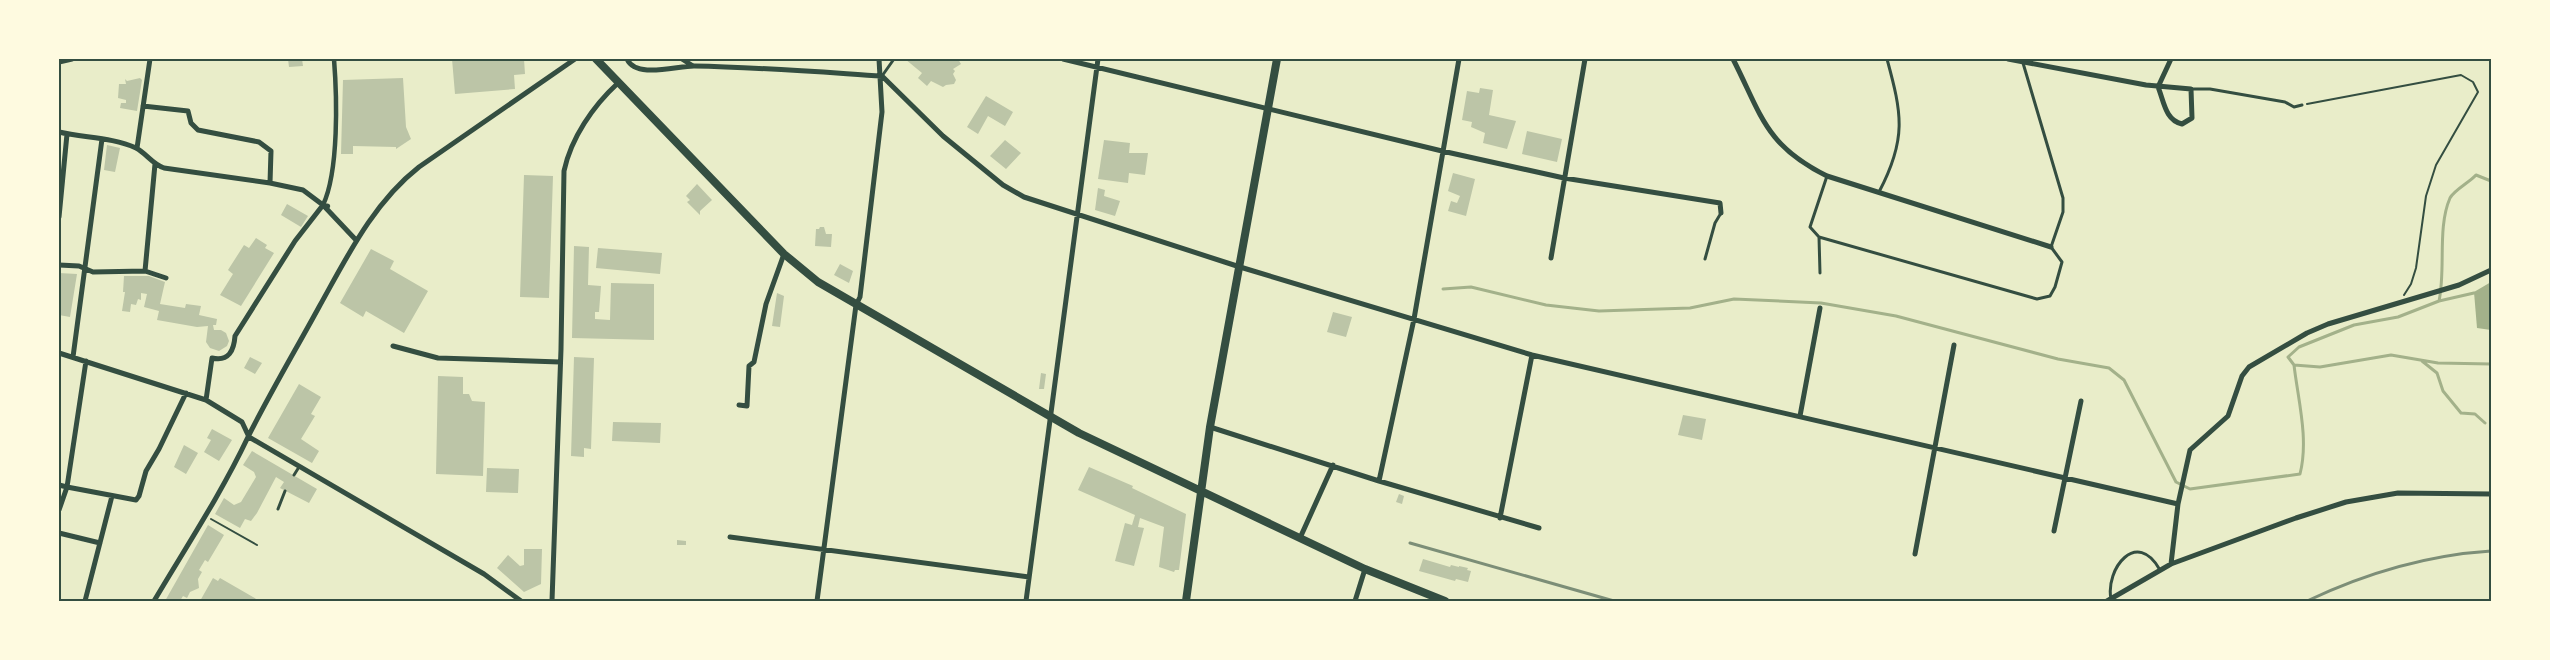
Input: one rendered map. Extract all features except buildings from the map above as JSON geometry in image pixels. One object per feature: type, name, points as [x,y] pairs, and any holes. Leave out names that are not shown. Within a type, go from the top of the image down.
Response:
[{"type":"street","points":[[59,62],[72,59]]},
{"type":"street","points":[[137,148],[150,59]]},
{"type":"street","points":[[206,400],[212,358],[225,358],[232,351],[235,336],[295,241],[326,205],[331,188],[334,165],[336,80],[334,59]]},
{"type":"street","points":[[154,601],[249,437],[261,410],[356,240],[380,207],[405,178],[575,59]]},
{"type":"street","points":[[596,59],[784,254],[818,282],[1051,417],[1364,569],[1445,601]]},
{"type":"street","points":[[627,59],[631,66],[640,70],[693,66],[882,76],[943,136],[1013,192],[1078,215],[1240,267],[1532,356],[2178,504]]},
{"type":"street","points":[[682,59],[693,66]]},
{"type":"street","points":[[817,601],[856,304],[860,297],[882,112],[882,76],[879,59]]},
{"type":"street","points":[[1063,59],[1268,107],[1442,151],[1564,178],[1720,203],[1721,213]]},
{"type":"street","points":[[1026,601],[1098,59]]},
{"type":"street","points":[[1186,601],[1210,428],[1277,59]]},
{"type":"street","points":[[1379,482],[1414,319],[1459,59]]},
{"type":"street","points":[[1551,258],[1586,59]]},
{"type":"street","points":[[1733,59],[1759,115],[1775,140],[1795,158],[1827,176],[2051,247]]},
{"type":"street","points":[[2008,59],[2158,87],[2192,90],[2192,118],[2182,124],[2172,121],[2168,116],[2158,87],[2172,59]]},
{"type":"street","points":[[552,601],[560,362],[562,224],[566,158],[592,112],[618,83]]},
{"type":"street","points":[[143,106],[188,111],[190,122],[198,130],[266,145],[271,151],[270,182]]},
{"type":"street","points":[[59,132],[102,139],[137,148],[155,164],[177,171],[270,182],[303,190],[326,205],[356,240]]},
{"type":"street","points":[[59,217],[67,134]]},
{"type":"street","points":[[73,357],[102,139]]},
{"type":"street","points":[[145,271],[155,164]]},
{"type":"street","points":[[739,404],[747,406],[749,366],[754,362],[766,304],[784,254]]},
{"type":"street","points":[[59,265],[79,266],[93,272],[145,271],[166,278]]},
{"type":"street","points":[[2171,564],[2178,504],[2185,471],[2193,447],[2228,416],[2242,376],[2249,367],[2307,333],[2328,324],[2403,300],[2460,286],[2491,270]]},
{"type":"street","points":[[1800,416],[1820,308]]},
{"type":"street","points":[[1915,554],[1954,345]]},
{"type":"street","points":[[393,346],[438,358],[560,362]]},
{"type":"street","points":[[59,353],[186,392],[206,400],[242,422],[249,437],[484,574],[521,601]]},
{"type":"street","points":[[1500,518],[1532,356]]},
{"type":"street","points":[[59,510],[67,487],[86,361]]},
{"type":"street","points":[[59,485],[136,500],[139,496],[146,471],[159,449],[186,392]]},
{"type":"street","points":[[2054,531],[2080,401]]},
{"type":"street","points":[[1210,428],[1333,465],[1379,482],[1539,528]]},
{"type":"street","points":[[1300,538],[1333,465]]},
{"type":"street","points":[[2109,600],[2171,564],[2296,518],[2364,498],[2398,493],[2491,494]]},
{"type":"street","points":[[86,601],[112,496]]},
{"type":"street","points":[[59,533],[100,543]]},
{"type":"street","points":[[730,537],[824,548],[1029,577]]},
{"type":"street","points":[[1355,601],[1364,569]]},
{"type":"lane","points":[[882,76],[894,59]]},
{"type":"lane","points":[[1879,192],[1894,158],[1901,125],[1896,91],[1887,59]]},
{"type":"lane","points":[[1827,176],[1810,227],[1819,237],[2037,299],[2050,296],[2055,287],[2062,262],[2051,247],[2063,212],[2063,198],[2023,62]]},
{"type":"lane","points":[[2192,90],[2210,89],[2285,102],[2294,107],[2302,105]]},
{"type":"lane","points":[[1705,259],[1715,223],[1721,213]]},
{"type":"lane","points":[[1819,237],[1820,273]]},
{"type":"lane","points":[[294,475],[300,466]]},
{"type":"lane","points":[[278,509],[285,491]]},
{"type":"lane","points":[[2109,600],[2113,578],[2121,561],[2131,552],[2144,553],[2155,561],[2160,570]]},
{"type":"path","points":[[2302,105],[2461,75],[2473,82],[2478,92],[2436,165],[2426,196],[2416,268],[2411,284],[2404,291],[2403,300]]},
{"type":"path","points":[[204,515],[257,546]]},
{"type":"shaded area","points":[[2491,282],[2491,330],[2477,328],[2474,292]]},
{"type":"waterway","points":[[2439,301],[2444,222],[2450,198],[2476,175],[2491,181]]},
{"type":"waterway","points":[[1443,289],[1471,287],[1546,305],[1599,311],[1690,308],[1734,299],[1821,303],[1896,316],[2058,359],[2109,368],[2124,380],[2176,482],[2190,489],[2300,474],[2303,433],[2294,365],[2320,367],[2391,355],[2438,363],[2491,364]]},
{"type":"waterway","points":[[2294,365],[2288,357],[2299,347],[2354,325],[2398,317],[2439,301],[2474,293]]},
{"type":"waterway","points":[[2422,361],[2437,373],[2443,391],[2461,413],[2475,414],[2485,423]]},
{"type":"railway","points":[[1410,543],[1614,601]]},
{"type":"railway","points":[[2307,601],[2351,582],[2397,567],[2420,561],[2491,551]]}]
